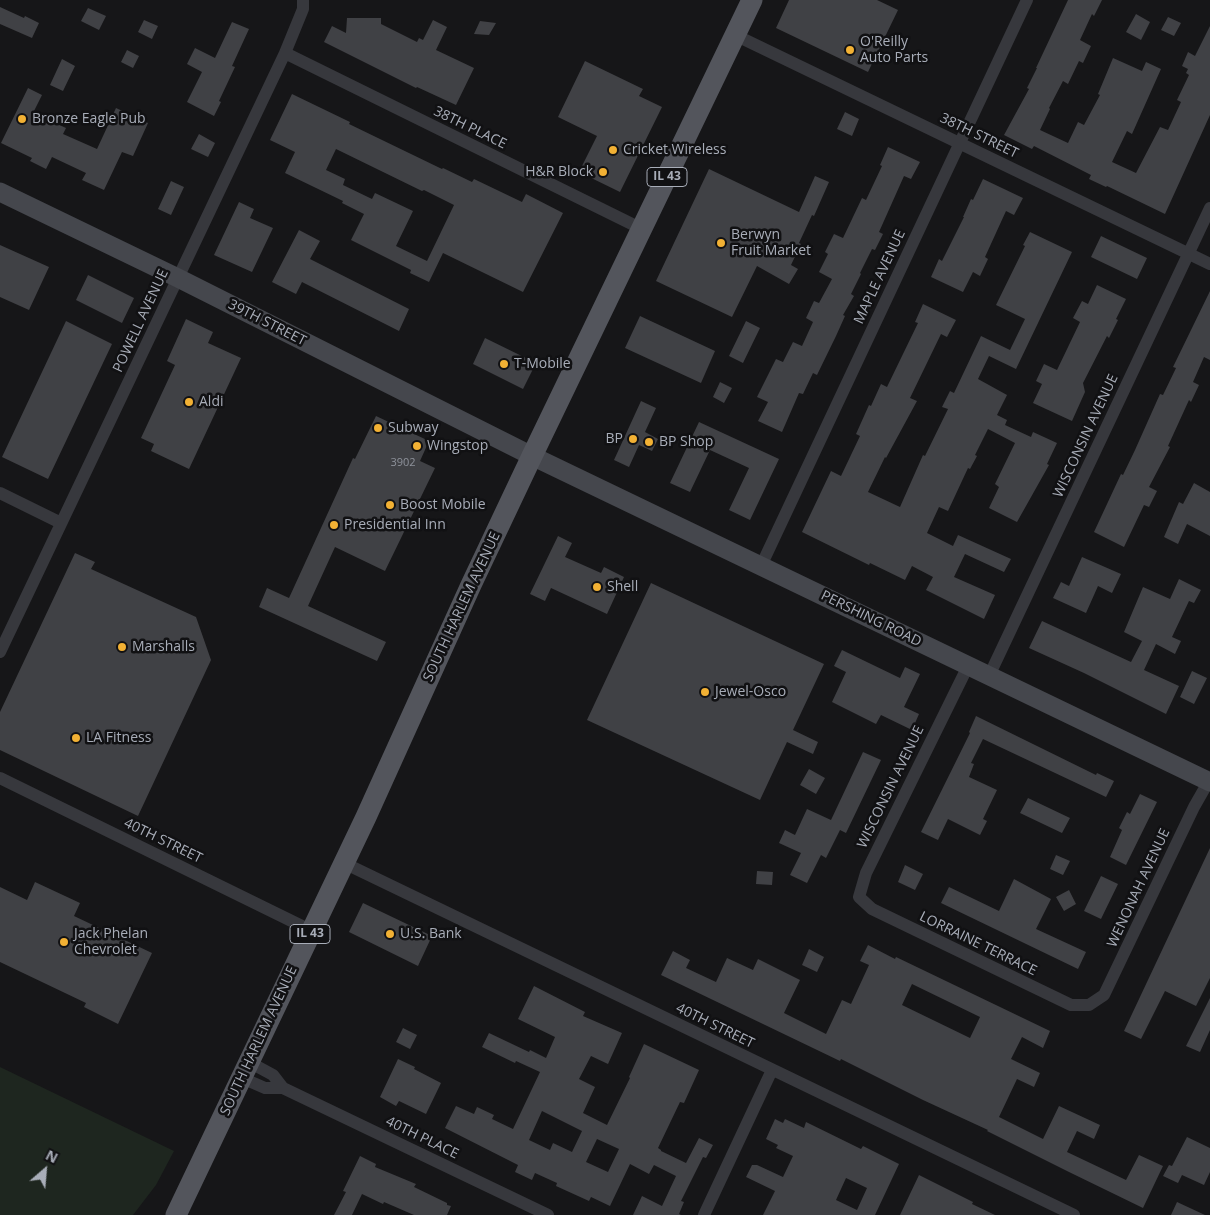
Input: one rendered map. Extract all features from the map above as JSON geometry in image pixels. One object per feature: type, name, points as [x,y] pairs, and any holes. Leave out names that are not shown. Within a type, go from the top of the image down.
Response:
[{"type":"main road","name":"SOUTH HARLEM AVENUE","points":[[176,1215],[344,863],[532,456],[752,0]]},
{"type":"main road","name":"39TH STREET","points":[[0,192],[178,278],[532,456]]},
{"type":"main road","name":"PERSHING ROAD","points":[[532,456],[1210,781]]},
{"type":"street","name":"POWELL AVENUE","points":[[0,652],[3,638],[61,523],[285,53],[303,9],[303,0]]},
{"type":"street","name":"MAPLE AVENUE","points":[[761,566],[1027,0]]},
{"type":"street","name":"38TH STREET","points":[[735,35],[1210,264]]},
{"type":"street","name":"38TH PLACE","points":[[285,53],[642,229]]},
{"type":"street","name":"WISCONSIN AVENUE","points":[[989,676],[1210,208]]},
{"type":"street","points":[[0,493],[61,523]]},
{"type":"street","name":"WISCONSIN AVENUE","points":[[859,897],[866,873],[968,666]]},
{"type":"street","name":"40TH STREET","points":[[0,778],[312,930]]},
{"type":"street","name":"WENONAH AVENUE","points":[[1089,1005],[1104,996],[1194,807],[1210,781]]},
{"type":"street","name":"40TH STREET","points":[[344,863],[1074,1215]]},
{"type":"street","name":"LORRAINE TERRACE","points":[[859,897],[872,908],[1071,1005],[1089,1005]]},
{"type":"street","name":"40TH PLACE","points":[[246,1070],[265,1088],[283,1088],[548,1215]]},
{"type":"street","points":[[704,1215],[772,1070]]},
{"type":"shaded area","points":[[0,1067],[174,1151],[156,1185],[133,1215],[0,1215]]},
{"type":"building","name":"O'Reilly Auto Parts","points":[[789,0],[877,0],[898,10],[868,72],[776,28]]},
{"type":"building","points":[[1068,0],[1102,0],[1094,16],[1092,14],[1080,40],[1091,46],[1083,63],[1079,61],[1068,84],[1063,81],[1040,130],[1068,143],[1078,122],[1084,125],[1100,95],[1098,94],[1113,58],[1142,71],[1146,62],[1161,69],[1132,134],[1127,131],[1112,162],[1136,173],[1160,127],[1168,130],[1181,102],[1177,100],[1189,75],[1186,73],[1188,69],[1182,66],[1188,52],[1195,56],[1210,26],[1210,115],[1165,214],[1089,179],[1091,175],[1034,146],[1032,149],[1004,135],[1029,89],[1027,88]]},
{"type":"building","points":[[0,7],[39,23],[32,38],[0,24]]},
{"type":"building","points":[[88,8],[106,16],[99,30],[81,21]]},
{"type":"building","points":[[1136,14],[1150,22],[1141,40],[1126,32]]},
{"type":"building","points":[[1168,17],[1181,23],[1174,36],[1161,30]]},
{"type":"building","points":[[347,18],[381,18],[381,24],[417,42],[419,38],[423,40],[433,20],[447,27],[436,50],[474,68],[456,105],[416,88],[324,42],[332,26],[346,33]]},
{"type":"building","points":[[144,20],[158,26],[152,39],[138,32]]},
{"type":"building","points":[[480,21],[496,23],[489,35],[474,34]]},
{"type":"building","points":[[232,22],[249,29],[232,66],[235,67],[214,116],[187,102],[202,72],[187,64],[195,48],[215,58]]},
{"type":"building","points":[[127,50],[139,56],[133,68],[121,62]]},
{"type":"building","points":[[62,59],[75,66],[63,91],[50,85]]},
{"type":"building","points":[[585,61],[643,89],[639,96],[662,107],[620,192],[579,172],[597,136],[558,117]]},
{"type":"building","points":[[28,88],[42,95],[33,113],[66,128],[63,134],[97,149],[116,108],[148,123],[133,156],[122,152],[104,190],[82,180],[86,173],[52,157],[46,169],[30,161],[32,158],[1,143]]},
{"type":"building","points":[[292,94],[442,169],[472,182],[474,179],[522,202],[526,194],[563,213],[523,292],[443,253],[429,282],[410,273],[411,270],[351,240],[364,214],[342,203],[343,201],[285,173],[295,152],[270,140]],"holes":[[[336,149],[422,191],[424,190],[454,205],[427,261],[396,246],[413,211],[375,193],[372,199],[343,185],[345,179],[326,170]]]},
{"type":"building","points":[[845,112],[859,119],[852,136],[837,129]]},
{"type":"building","points":[[199,134],[215,143],[208,157],[191,149]]},
{"type":"building","points":[[888,147],[920,162],[911,179],[904,176],[879,232],[883,234],[875,250],[872,249],[860,273],[851,294],[854,296],[843,315],[845,316],[836,336],[817,375],[813,373],[803,394],[799,393],[782,432],[758,421],[768,402],[757,397],[776,359],[783,362],[793,342],[802,346],[813,322],[806,318],[814,301],[819,303],[832,279],[819,272],[828,254],[825,252],[834,234],[843,238],[862,198],[866,200],[882,166],[880,165]]},
{"type":"building","name":"Berwyn Fruit Market","points":[[709,169],[799,212],[815,176],[829,182],[814,216],[812,215],[799,243],[801,244],[791,265],[798,269],[789,284],[757,266],[732,317],[656,281]]},
{"type":"building","points":[[983,179],[1023,198],[1014,215],[1006,211],[985,257],[988,259],[980,276],[973,272],[963,292],[931,277],[939,259],[942,261],[971,199],[973,200]]},
{"type":"building","points":[[171,181],[184,187],[171,215],[158,209]]},
{"type":"building","points":[[239,202],[254,209],[250,218],[273,228],[252,272],[214,255]]},
{"type":"building","points":[[299,230],[320,241],[310,259],[409,309],[399,331],[302,282],[296,294],[272,282]]},
{"type":"building","points":[[1030,232],[1072,252],[1016,369],[989,356],[978,379],[1007,395],[997,415],[1007,420],[1005,425],[1031,437],[1033,432],[1057,443],[1047,464],[1049,465],[1017,522],[989,508],[999,487],[995,484],[1015,443],[988,429],[975,455],[977,456],[970,469],[968,468],[948,511],[939,507],[927,533],[953,546],[958,535],[1011,559],[1004,572],[965,554],[954,577],[995,595],[984,619],[926,590],[933,577],[912,566],[905,580],[870,563],[869,565],[802,532],[831,471],[841,476],[860,436],[856,434],[869,405],[871,406],[881,384],[887,387],[918,323],[915,322],[923,304],[956,320],[947,337],[941,334],[910,398],[917,401],[885,457],[868,492],[900,507],[923,455],[925,456],[948,409],[942,407],[950,391],[954,393],[981,336],[1010,350],[1025,319],[996,305]]},
{"type":"building","points":[[1101,236],[1147,258],[1137,279],[1091,257]]},
{"type":"building","points":[[0,245],[49,267],[29,310],[0,297]]},
{"type":"building","points":[[88,275],[134,298],[122,323],[76,300]]},
{"type":"building","points":[[1097,285],[1126,299],[1109,338],[1107,336],[1083,383],[1085,392],[1072,421],[1033,403],[1042,384],[1036,381],[1044,364],[1057,370],[1080,322],[1073,318],[1082,301],[1088,304]]},
{"type":"building","points":[[1210,291],[1210,360],[1204,357],[1193,382],[1199,385],[1191,402],[1189,400],[1168,446],[1170,447],[1149,487],[1157,491],[1149,507],[1144,505],[1124,547],[1094,532],[1121,474],[1123,475],[1135,450],[1160,394],[1163,395],[1176,368],[1173,367]]},
{"type":"building","points":[[640,316],[715,351],[701,383],[625,348]]},
{"type":"building","name":"Aldi","points":[[186,319],[213,332],[208,343],[241,358],[189,469],[151,451],[154,444],[141,438],[175,365],[167,361]]},
{"type":"building","points":[[66,321],[112,344],[48,479],[2,457]]},
{"type":"building","points":[[746,321],[760,328],[743,363],[729,356]]},
{"type":"building","name":"T-Mobile","points":[[485,338],[536,363],[523,389],[473,364]]},
{"type":"building","points":[[720,382],[732,388],[724,403],[713,397]]},
{"type":"building","name":"BP","points":[[641,401],[656,408],[645,432],[658,439],[652,451],[639,445],[629,467],[614,460]]},
{"type":"building","points":[[376,416],[429,441],[420,461],[435,468],[385,571],[335,547],[308,606],[386,642],[377,661],[259,607],[267,588],[289,598],[353,458],[355,459]]},
{"type":"building","points":[[699,422],[779,459],[750,520],[729,510],[749,468],[710,450],[690,492],[670,483]]},
{"type":"building","points":[[1194,483],[1210,492],[1210,536],[1187,524],[1178,544],[1164,537],[1179,502],[1183,504]]},
{"type":"building","points":[[558,536],[572,543],[565,557],[601,573],[604,567],[624,577],[607,614],[551,588],[545,601],[530,594]]},
{"type":"building","points":[[75,553],[95,562],[91,569],[196,617],[211,660],[138,816],[0,750],[0,712]]},
{"type":"building","points":[[1082,557],[1121,574],[1112,593],[1098,586],[1086,613],[1053,598],[1061,582],[1069,586]]},
{"type":"building","points":[[1179,579],[1201,590],[1194,603],[1189,601],[1172,637],[1181,641],[1175,654],[1156,644],[1144,670],[1179,686],[1166,714],[1029,648],[1042,621],[1131,662],[1142,641],[1124,632],[1143,587],[1170,599]]},
{"type":"building","name":"Jewel-Osco","points":[[651,583],[824,664],[793,730],[818,742],[813,754],[787,742],[760,800],[587,720]]},
{"type":"building","points":[[842,650],[900,678],[905,667],[920,674],[904,707],[919,714],[912,730],[881,715],[876,724],[832,702],[846,672],[834,666]]},
{"type":"building","points":[[1192,671],[1207,678],[1194,704],[1180,697]]},
{"type":"building","points":[[976,716],[1096,775],[1097,773],[1114,781],[1106,797],[983,739],[971,763],[974,764],[969,777],[997,790],[983,819],[987,821],[980,835],[948,819],[938,840],[921,832],[970,733]]},
{"type":"building","points":[[863,752],[881,760],[846,833],[840,830],[826,858],[821,855],[807,883],[790,875],[801,853],[779,843],[785,830],[795,835],[807,809],[831,820]]},
{"type":"building","points":[[809,769],[825,778],[816,794],[800,785]]},
{"type":"building","points":[[1140,794],[1157,802],[1126,865],[1110,857],[1122,830],[1119,828],[1127,812],[1130,814]]},
{"type":"building","points":[[1028,798],[1070,818],[1062,833],[1020,813]]},
{"type":"building","points":[[1210,848],[1210,978],[1196,1006],[1165,991],[1141,1039],[1124,1031]]},
{"type":"building","points":[[1056,855],[1070,861],[1063,875],[1050,869]]},
{"type":"building","points":[[905,865],[923,874],[915,890],[898,882]]},
{"type":"building","points":[[757,871],[773,872],[772,885],[756,884]]},
{"type":"building","points":[[1101,876],[1118,884],[1101,919],[1084,911]]},
{"type":"building","points":[[1014,879],[1051,899],[1036,929],[1086,952],[1078,969],[941,903],[949,887],[999,911]]},
{"type":"building","name":"Jack Phelan Chevrolet","points":[[35,882],[80,903],[74,916],[152,953],[118,1024],[84,1007],[86,1003],[0,962],[0,887],[27,900]]},
{"type":"building","points":[[1069,890],[1076,904],[1064,911],[1056,897]]},
{"type":"building","name":"U.S. Bank","points":[[363,903],[432,936],[418,966],[349,932]]},
{"type":"building","points":[[868,945],[1050,1031],[1043,1048],[1022,1037],[1011,1059],[1040,1073],[1034,1087],[1017,1079],[999,1117],[1043,1139],[1059,1106],[1100,1125],[1094,1139],[1077,1131],[1067,1152],[1126,1180],[1139,1155],[1163,1166],[1143,1208],[988,1130],[661,975],[673,951],[690,960],[686,968],[716,982],[727,958],[753,970],[758,959],[800,980],[784,1013],[826,1034],[842,1000],[851,1004],[869,965],[860,961]],"holes":[[[912,984],[980,1017],[970,1038],[902,1005]]]},
{"type":"building","points":[[809,949],[824,957],[817,972],[802,965]]},
{"type":"building","points":[[534,986],[585,1012],[583,1016],[622,1033],[608,1064],[591,1056],[579,1079],[595,1087],[583,1113],[607,1125],[644,1044],[699,1070],[684,1103],[680,1102],[658,1148],[686,1163],[699,1138],[713,1145],[706,1158],[703,1157],[681,1201],[684,1202],[679,1214],[681,1215],[633,1215],[642,1196],[662,1206],[676,1176],[654,1165],[649,1174],[630,1164],[610,1206],[591,1197],[589,1201],[556,1186],[557,1183],[535,1173],[532,1180],[515,1172],[518,1165],[445,1128],[456,1106],[474,1114],[477,1107],[494,1115],[492,1119],[513,1129],[540,1072],[516,1061],[515,1063],[482,1047],[489,1033],[546,1058],[555,1037],[518,1019]],"holes":[[[542,1111],[582,1131],[572,1152],[553,1143],[550,1150],[529,1140]],[[597,1139],[619,1149],[608,1172],[586,1162]]]},
{"type":"building","points":[[1210,998],[1210,1030],[1200,1052],[1186,1046]]},
{"type":"building","points":[[403,1028],[417,1035],[410,1049],[396,1042]]},
{"type":"building","points":[[398,1059],[441,1083],[426,1114],[399,1101],[396,1106],[380,1097]]},
{"type":"building","points":[[775,1119],[783,1123],[785,1119],[804,1128],[806,1122],[861,1149],[863,1146],[899,1164],[875,1215],[763,1215],[775,1191],[746,1177],[752,1165],[757,1165],[783,1177],[793,1156],[776,1148],[778,1145],[766,1139]],"holes":[[[846,1178],[867,1188],[857,1210],[836,1200]]]},
{"type":"building","points":[[1187,1137],[1210,1148],[1210,1172],[1204,1185],[1182,1175],[1178,1183],[1163,1176],[1169,1165],[1172,1166]]},
{"type":"building","points":[[360,1156],[376,1164],[375,1167],[416,1184],[414,1187],[447,1203],[447,1205],[451,1206],[447,1215],[414,1215],[362,1194],[352,1215],[334,1215],[346,1192],[343,1191]]},
{"type":"building","points":[[919,1175],[973,1202],[972,1204],[995,1215],[900,1215]]},
{"type":"building","points":[[1177,1202],[1205,1215],[1171,1215]]},
{"type":"place","name":"O'Reilly Auto Parts","points":[[850,50]]},
{"type":"place","name":"Bronze Eagle Pub","points":[[22,119]]},
{"type":"place","name":"Cricket Wireless","points":[[613,150]]},
{"type":"place","name":"H&R Block","points":[[603,172]]},
{"type":"place","name":"Berwyn Fruit Market","points":[[721,243]]},
{"type":"place","name":"T-Mobile","points":[[504,364]]},
{"type":"place","name":"Aldi","points":[[189,402]]},
{"type":"place","name":"Subway","points":[[378,428]]},
{"type":"place","name":"BP","points":[[633,439]]},
{"type":"place","name":"BP Shop","points":[[649,442]]},
{"type":"place","name":"Wingstop","points":[[417,446]]},
{"type":"place","name":"Boost Mobile","points":[[390,505]]},
{"type":"place","name":"Presidential Inn","points":[[334,525]]},
{"type":"place","name":"Shell","points":[[597,587]]},
{"type":"place","name":"Marshalls","points":[[122,647]]},
{"type":"place","name":"Jewel-Osco","points":[[705,692]]},
{"type":"place","name":"LA Fitness","points":[[76,738]]},
{"type":"place","name":"U.S. Bank","points":[[390,934]]},
{"type":"place","name":"Jack Phelan Chevrolet","points":[[64,942]]}]
